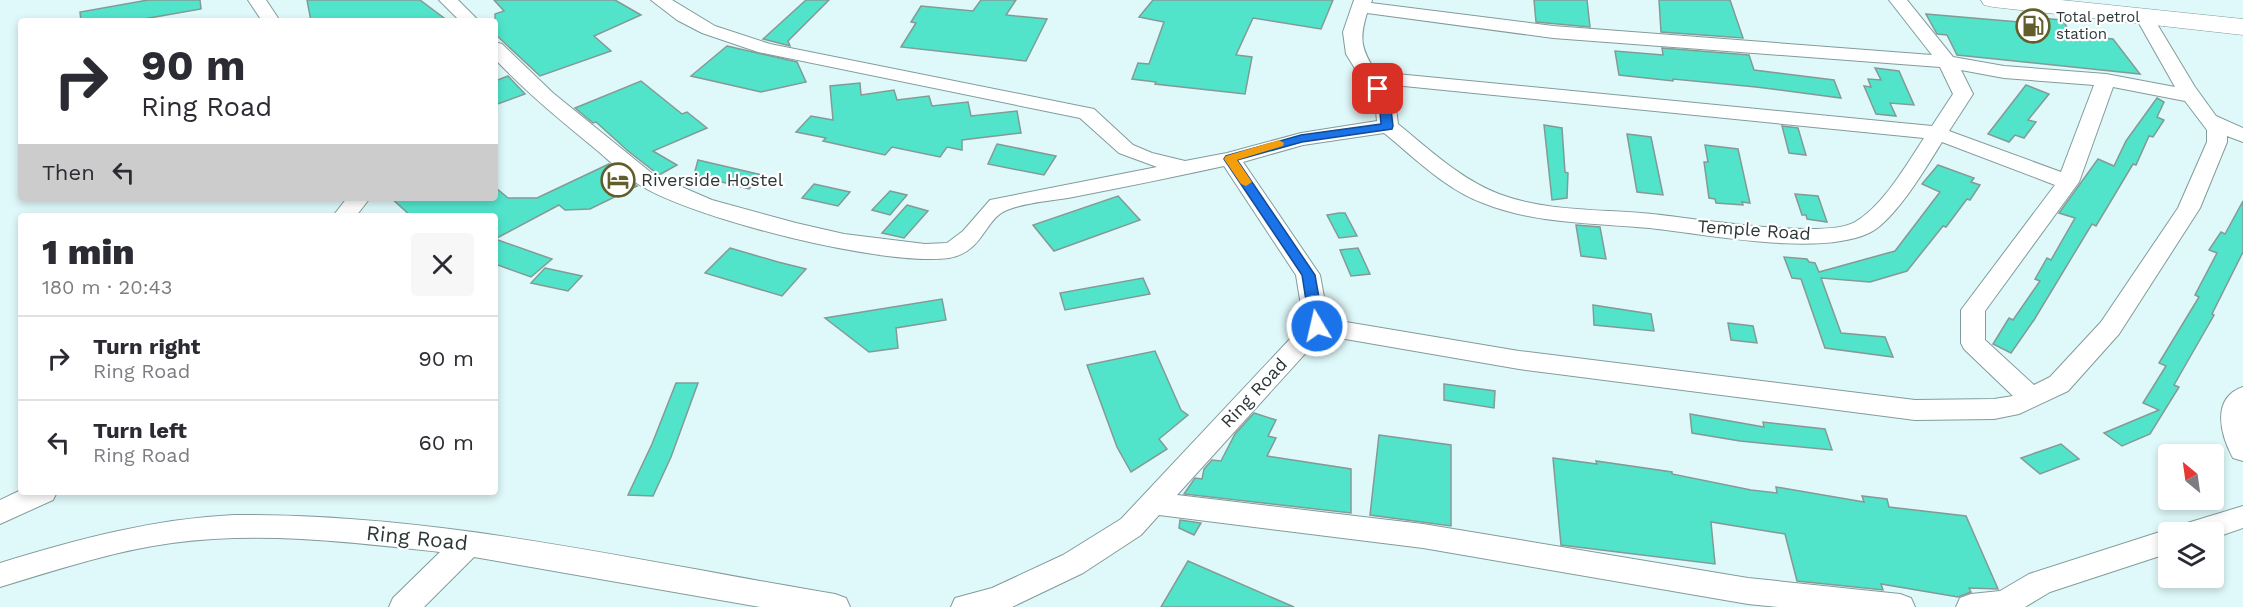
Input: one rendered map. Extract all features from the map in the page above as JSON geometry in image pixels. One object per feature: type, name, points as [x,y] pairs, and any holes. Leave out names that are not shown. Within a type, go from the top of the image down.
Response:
[{"type":"highway","points":[[1993,0],[2243,27]]},
{"type":"street","points":[[257,0],[269,18]]},
{"type":"street","points":[[448,0],[467,18]]},
{"type":"street","points":[[660,0],[699,26],[750,43],[801,56],[1087,113],[1101,123],[1125,149],[1143,158],[1187,167]]},
{"type":"street","name":"Temple Road","points":[[1388,126],[1472,190],[1493,199],[1540,210],[1806,235],[1840,233],[1863,228],[1879,213],[1905,181],[1963,94],[1947,62],[1898,0]]},
{"type":"street","points":[[498,51],[525,80],[647,180],[680,196],[720,209],[862,245],[928,253],[951,250],[970,239],[988,213],[998,205],[1230,159],[1301,139],[1388,126],[1385,101],[1355,54],[1352,32],[1362,4],[1553,32],[1947,62],[2004,72],[2106,80],[2193,96]]},
{"type":"street","points":[[1230,159],[1308,275],[1317,326],[1519,360],[1915,410],[1994,409],[2019,404],[2059,384],[2110,328],[2189,208],[2217,142],[2217,130],[2186,89],[2145,18]]},
{"type":"street","points":[[1371,77],[1936,133],[2068,182]]},
{"type":"street","points":[[2032,398],[1973,343],[1973,310],[2068,182],[2106,80]]},
{"type":"street","points":[[2210,120],[2243,136]]},
{"type":"street","points":[[346,213],[356,201]]},
{"type":"street","name":"Ring Road","points":[[966,607],[997,600],[1073,564],[1131,527],[1317,326]]},
{"type":"street","points":[[2243,397],[2237,403],[2232,415],[2243,451]]},
{"type":"street","points":[[0,513],[36,495]]},
{"type":"street","points":[[1152,503],[1423,536],[1748,591],[1899,607]]},
{"type":"street","points":[[2224,523],[2243,517]]},
{"type":"street","name":"Ring Road","points":[[0,575],[61,556],[141,536],[214,528],[342,529],[469,543],[835,607]]},
{"type":"street","points":[[404,607],[469,543]]},
{"type":"street","points":[[1971,607],[2005,603],[2040,583],[2158,545]]},
{"type":"building","points":[[148,0],[200,0],[201,9],[150,18],[81,18],[80,12]]},
{"type":"building","points":[[307,0],[420,0],[444,18],[310,18]]},
{"type":"building","points":[[494,0],[615,0],[641,15],[594,36],[611,51],[540,76],[498,37],[498,18],[495,18],[495,14],[504,11]]},
{"type":"building","points":[[806,0],[829,0],[788,41],[790,46],[763,39]]},
{"type":"building","points":[[981,0],[1016,0],[1006,15],[1047,19],[1026,61],[901,47],[916,23],[911,22],[921,6],[973,11]]},
{"type":"building","points":[[1153,0],[1333,0],[1321,29],[1253,18],[1236,55],[1252,57],[1245,94],[1155,84],[1156,82],[1132,79],[1138,63],[1149,64],[1164,22],[1139,17]]},
{"type":"building","points":[[1534,0],[1587,0],[1590,27],[1536,22]]},
{"type":"building","points":[[1659,0],[1730,0],[1743,38],[1661,32]]},
{"type":"building","points":[[1926,14],[2044,24],[2039,18],[2062,20],[2073,35],[2113,39],[2140,74],[1957,55],[1947,35],[1937,34]]},
{"type":"building","points":[[727,46],[797,62],[806,82],[761,92],[691,76]]},
{"type":"building","points":[[1662,48],[1749,55],[1754,70],[1834,80],[1841,98],[1756,87],[1619,75],[1615,51],[1663,55]]},
{"type":"building","points":[[1875,68],[1899,71],[1914,105],[1890,103],[1896,116],[1876,114],[1864,86],[1871,87],[1868,79],[1881,80]]},
{"type":"building","points":[[508,76],[525,94],[498,104],[498,80]]},
{"type":"building","points":[[641,81],[682,114],[687,112],[707,128],[653,151],[677,165],[659,175],[596,122],[593,123],[575,108]]},
{"type":"building","points":[[860,83],[861,95],[894,90],[897,100],[929,96],[932,106],[968,102],[971,116],[1017,111],[1021,133],[962,140],[962,150],[947,147],[940,157],[892,147],[885,155],[823,141],[826,138],[796,132],[811,116],[833,120],[830,86]]},
{"type":"building","points":[[2026,85],[2049,94],[2028,120],[2036,122],[2024,138],[2015,135],[2009,142],[1988,134]]},
{"type":"building","points":[[2157,98],[2164,102],[2157,117],[2164,120],[2153,137],[2149,136],[2136,165],[2133,164],[2096,226],[2092,224],[2034,320],[2011,353],[1993,344],[2009,318],[2013,320],[2040,281],[2035,279],[2047,258],[2051,260],[2075,218],[2059,213],[2098,159],[2114,166],[2126,141]]},
{"type":"building","points":[[1544,125],[1562,128],[1565,172],[1568,173],[1567,198],[1552,200]]},
{"type":"building","points":[[1782,126],[1798,128],[1806,155],[1789,153]]},
{"type":"building","points":[[1627,134],[1651,137],[1663,195],[1637,192]]},
{"type":"building","points":[[997,144],[1056,156],[1044,175],[988,164]]},
{"type":"building","points":[[1705,145],[1738,149],[1750,203],[1742,202],[1743,205],[1716,203],[1715,199],[1709,198],[1704,162],[1708,162]]},
{"type":"building","points":[[698,160],[762,175],[749,189],[694,175]]},
{"type":"building","points":[[609,164],[637,186],[590,209],[565,210],[559,205],[498,237],[498,213],[408,213],[394,201],[498,201],[498,190],[508,198],[537,198]]},
{"type":"building","points":[[1938,165],[1974,178],[1971,182],[1980,185],[1970,200],[1967,199],[1946,227],[1943,226],[1907,271],[1870,282],[1821,278],[1841,333],[1885,337],[1893,357],[1825,348],[1801,279],[1792,278],[1784,257],[1807,259],[1815,263],[1819,272],[1895,251],[1940,192],[1922,184]]},
{"type":"building","points":[[814,184],[850,192],[838,206],[802,198]]},
{"type":"building","points":[[890,191],[907,195],[890,215],[872,210]]},
{"type":"building","points":[[1795,194],[1818,196],[1827,222],[1807,219],[1806,215],[1802,215]]},
{"type":"building","points":[[1118,196],[1140,220],[1054,251],[1033,225]]},
{"type":"building","points":[[2243,201],[2243,252],[2212,314],[2214,315],[2174,385],[2179,387],[2150,434],[2122,446],[2104,433],[2159,410],[2143,403],[2166,366],[2159,363],[2199,297],[2195,295],[2217,253],[2209,250],[2221,232],[2225,234]]},
{"type":"building","points":[[907,205],[928,211],[904,238],[882,233]]},
{"type":"building","points":[[1345,213],[1357,236],[1339,238],[1327,215]]},
{"type":"building","points":[[1576,225],[1600,227],[1606,259],[1581,256]]},
{"type":"building","points":[[498,240],[552,259],[531,277],[498,265]]},
{"type":"building","points":[[730,248],[806,269],[782,296],[705,273]]},
{"type":"building","points":[[1358,248],[1370,274],[1351,276],[1340,250]]},
{"type":"building","points":[[545,268],[582,276],[568,291],[531,283]]},
{"type":"building","points":[[1143,278],[1150,294],[1065,310],[1060,293]]},
{"type":"building","points":[[942,299],[946,320],[896,328],[898,348],[869,352],[825,318]]},
{"type":"building","points":[[1593,305],[1651,314],[1654,331],[1594,325]]},
{"type":"building","points":[[1728,323],[1753,326],[1757,343],[1731,340]]},
{"type":"building","points":[[1155,351],[1181,410],[1188,415],[1159,439],[1167,449],[1131,472],[1117,447],[1087,365]]},
{"type":"building","points":[[676,383],[698,383],[671,457],[653,496],[628,495],[652,444]]},
{"type":"building","points":[[1444,384],[1495,391],[1494,408],[1444,400]]},
{"type":"building","points":[[1254,413],[1276,420],[1268,436],[1276,438],[1267,456],[1351,469],[1351,513],[1184,494],[1195,478],[1202,479],[1204,469],[1212,460],[1221,461],[1235,434]]},
{"type":"building","points":[[1690,414],[1764,427],[1763,422],[1825,429],[1832,450],[1740,441],[1692,433]]},
{"type":"building","points":[[1379,435],[1451,445],[1451,526],[1370,515]]},
{"type":"building","points":[[2061,444],[2079,459],[2040,474],[2021,458]]},
{"type":"building","points":[[1553,458],[1597,464],[1596,461],[1672,472],[1672,474],[1751,490],[1777,493],[1776,487],[1864,502],[1862,496],[1887,499],[1889,507],[1966,516],[1998,589],[1969,588],[1971,592],[1958,597],[1881,584],[1883,590],[1797,581],[1785,534],[1711,522],[1715,564],[1561,545]]},
{"type":"building","points":[[1180,520],[1201,523],[1194,535],[1179,528]]},
{"type":"building","points":[[1188,561],[1294,607],[1161,607]]},
{"type":"slow traffic","points":[[1246,182],[1230,159],[1279,143]]},
{"type":"place","name":"Total petrol station","points":[[2033,26]]},
{"type":"place","name":"Riverside Hostel","points":[[618,180]]},
{"type":"route","points":[[1317,326],[1308,275],[1230,159],[1275,144],[1388,126],[1385,101],[1378,89]]}]
